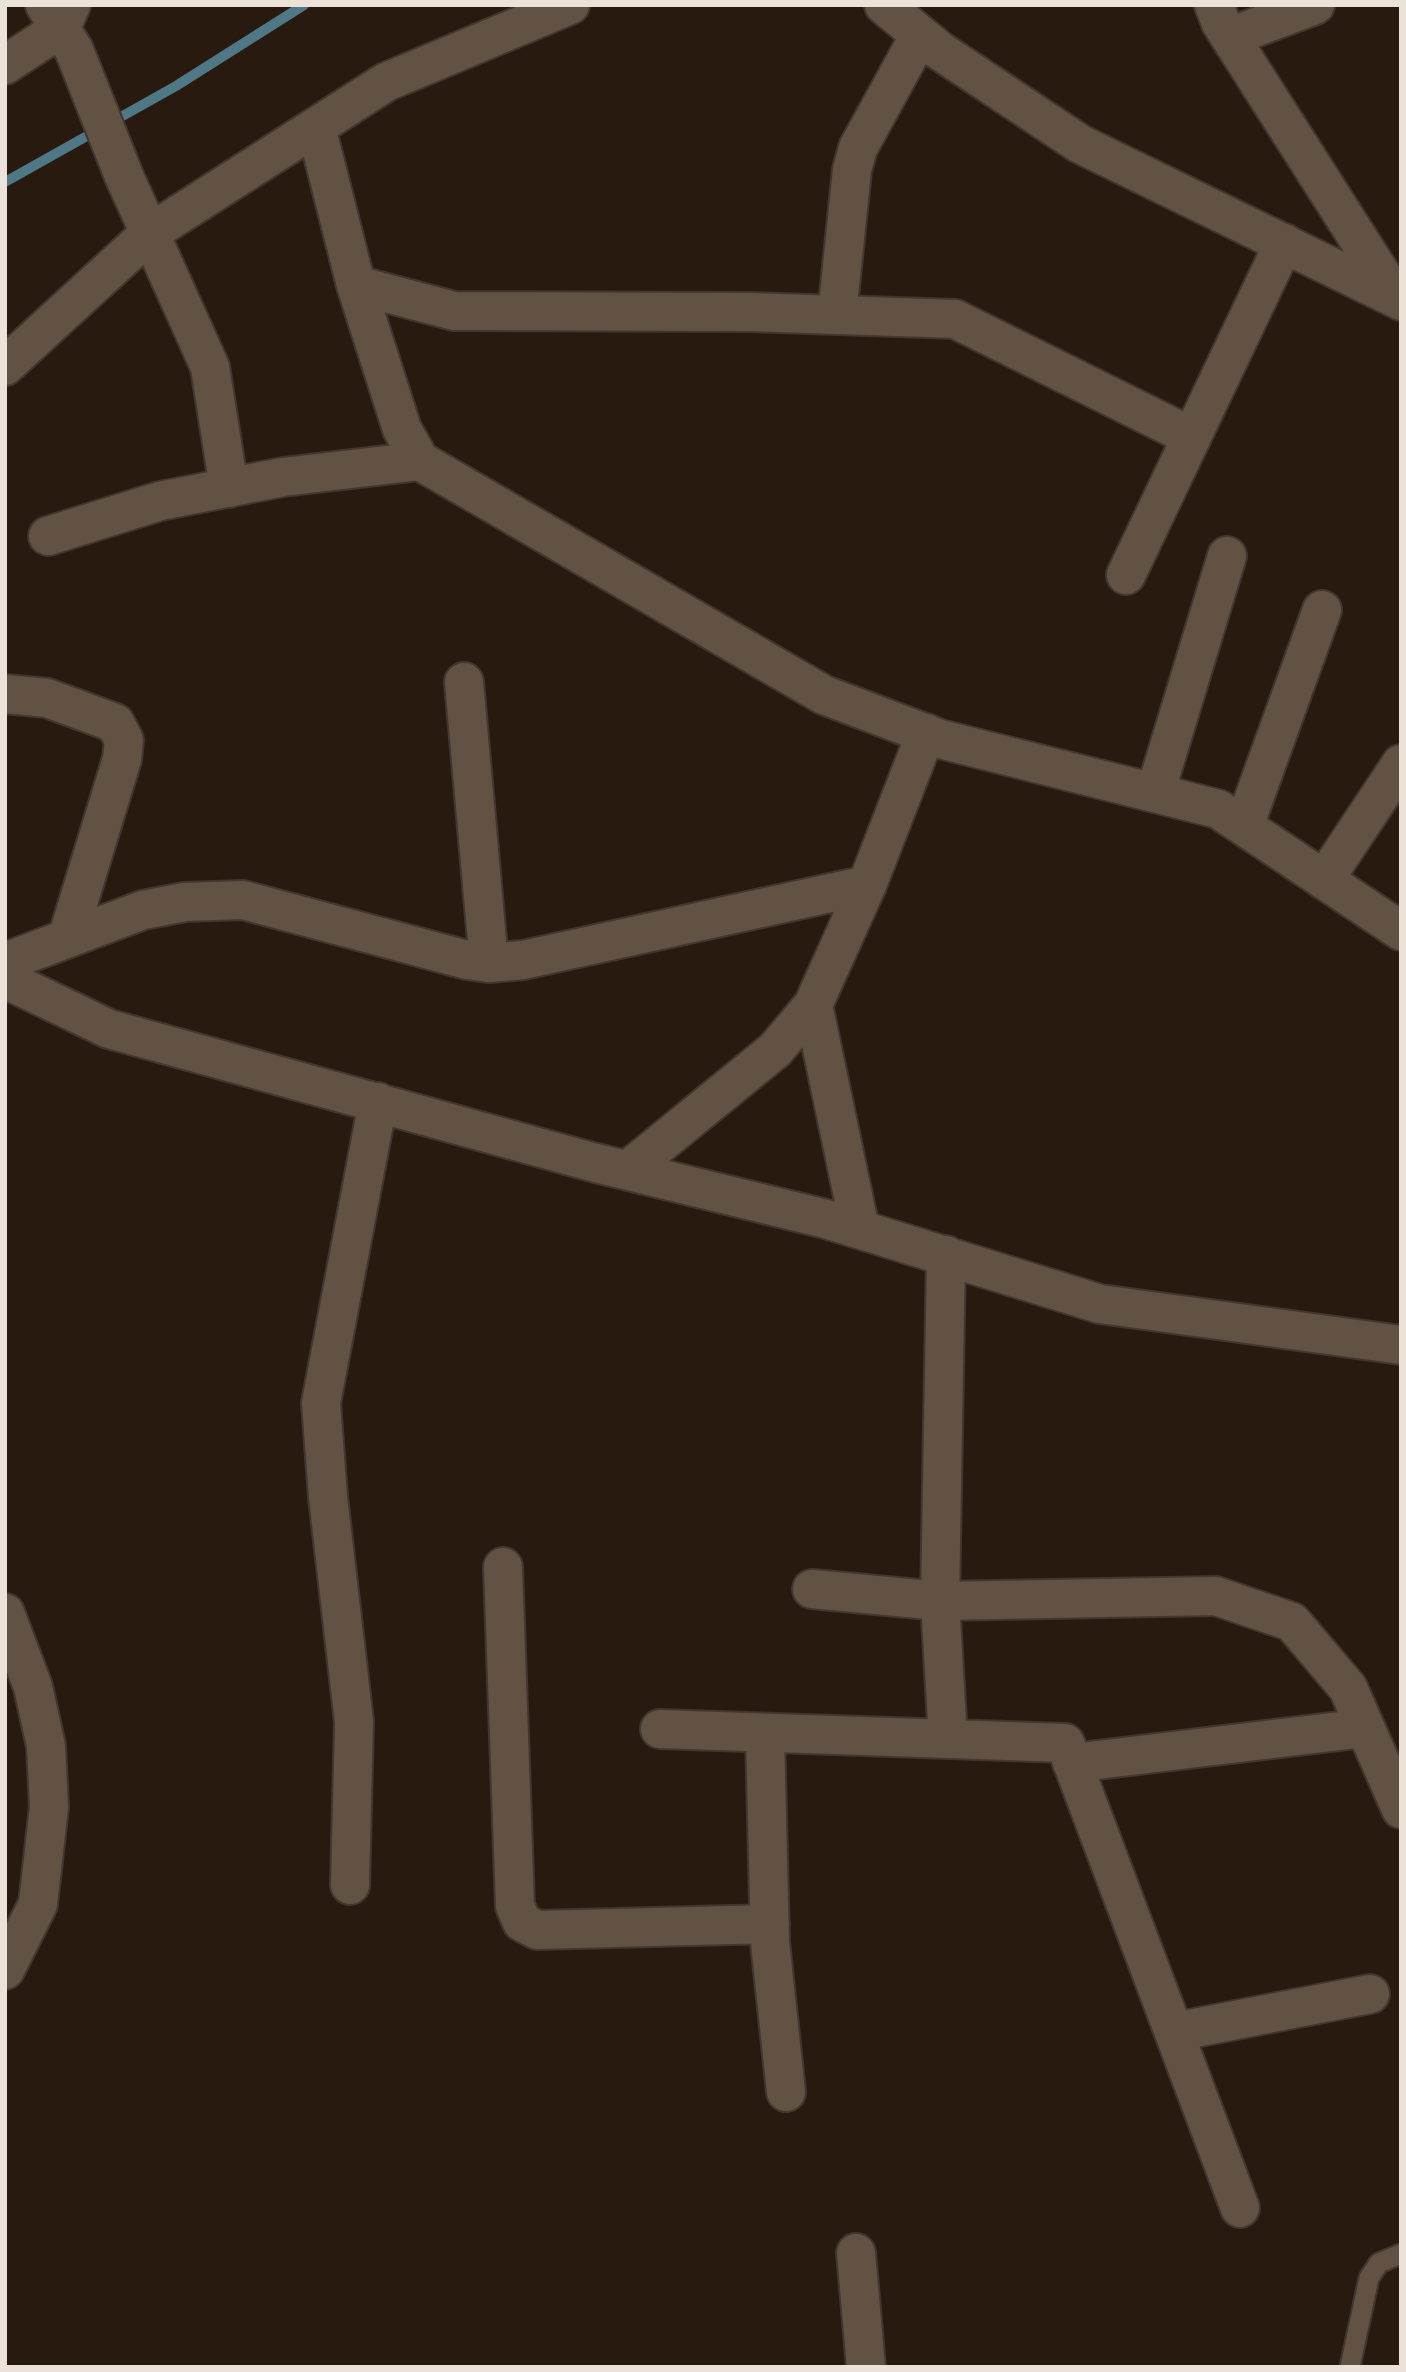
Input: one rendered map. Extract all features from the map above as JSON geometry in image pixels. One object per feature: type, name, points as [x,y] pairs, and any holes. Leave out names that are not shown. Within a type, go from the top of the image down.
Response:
[{"type":"street","points":[[5,366],[150,233],[386,82],[570,5]]},
{"type":"street","points":[[884,5],[920,35],[1080,144],[1398,299]]},
{"type":"street","points":[[1315,5],[1222,21],[1398,299]]},
{"type":"street","points":[[5,65],[62,22],[124,176],[211,367],[229,488]]},
{"type":"street","points":[[837,315],[852,170],[858,148],[920,35]]},
{"type":"street","points":[[316,127],[356,285],[402,429],[420,461],[824,695],[926,733],[1218,809],[1401,931]]},
{"type":"street","points":[[1126,575],[1284,243]]},
{"type":"street","points":[[356,285],[454,311],[955,318],[1192,437]]},
{"type":"street","points":[[48,536],[160,501],[283,477],[420,461]]},
{"type":"street","points":[[1155,793],[1227,556]]},
{"type":"street","points":[[1244,827],[1322,610]]},
{"type":"street","points":[[464,682],[489,963]]},
{"type":"street","points":[[5,694],[47,698],[115,723],[124,740],[121,759],[67,939]]},
{"type":"street","points":[[628,1170],[775,1050],[813,1005],[867,884],[926,733]]},
{"type":"street","points":[[1324,880],[1401,764]]},
{"type":"street","points":[[5,962],[143,910],[185,902],[243,900],[467,961],[489,963],[523,960],[867,884]]},
{"type":"street","points":[[5,979],[109,1029],[628,1170],[860,1229],[1100,1304],[1401,1345]]},
{"type":"street","points":[[813,1005],[860,1229]]},
{"type":"street","points":[[351,1885],[354,1722],[328,1497],[321,1403],[378,1102]]},
{"type":"street","points":[[946,1255],[940,1601],[948,1739]]},
{"type":"street","points":[[503,1567],[515,1906],[523,1922],[537,1930],[770,1924]]},
{"type":"street","points":[[812,1589],[940,1601],[1216,1595],[1292,1622],[1348,1688],[1401,1808]]},
{"type":"street","points":[[5,1613],[33,1687],[46,1746],[49,1807],[38,1904],[5,1970]]},
{"type":"street","points":[[1072,1763],[1365,1728]]},
{"type":"street","points":[[660,1729],[1065,1743],[1240,2208]]},
{"type":"street","points":[[765,1733],[770,1924],[786,2092]]},
{"type":"street","points":[[1174,2032],[1370,1994]]},
{"type":"street","points":[[856,2253],[866,2367]]},
{"type":"lane","points":[[1350,2367],[1369,2278],[1379,2263],[1401,2254]]},
{"type":"waterway","points":[[5,182],[176,86],[304,5]]}]
